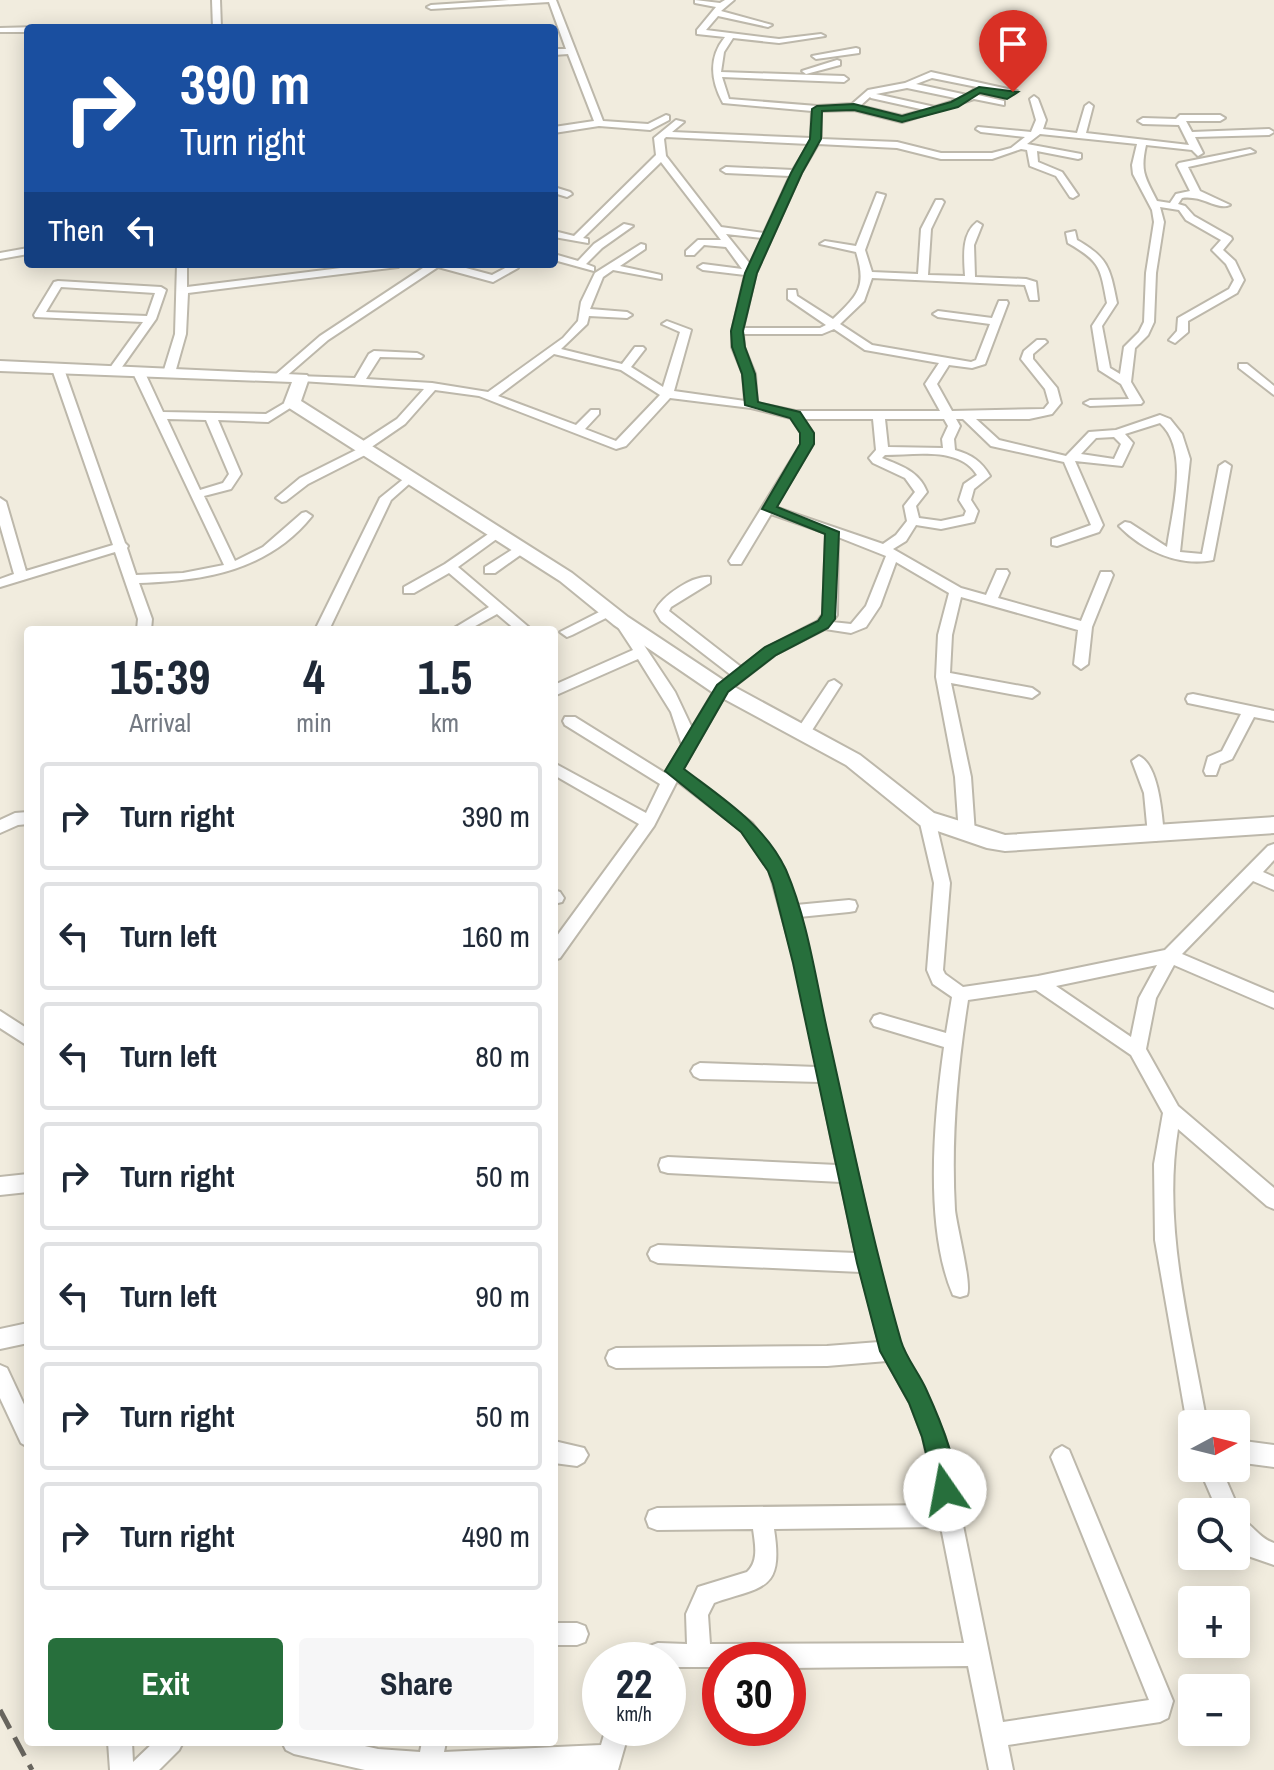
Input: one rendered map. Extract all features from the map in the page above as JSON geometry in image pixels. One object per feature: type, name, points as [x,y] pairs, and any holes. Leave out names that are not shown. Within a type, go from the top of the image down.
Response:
[{"type":"main road","points":[[0,366],[301,378],[292,403],[497,532],[722,689],[853,760],[927,819],[967,834],[1005,843],[1274,825]]},
{"type":"street","points":[[216,0],[217,24]]},
{"type":"street","points":[[431,7],[551,0],[599,123]]},
{"type":"street","points":[[730,0],[700,32],[856,51]]},
{"type":"street","points":[[698,1],[768,25]]},
{"type":"street","points":[[0,30],[24,29]]},
{"type":"street","points":[[808,71],[812,47],[821,36]]},
{"type":"street","points":[[730,37],[719,48],[715,58],[726,101],[817,109],[854,107],[902,119],[935,110],[976,92]]},
{"type":"street","points":[[812,47],[845,43]]},
{"type":"street","points":[[558,52],[570,51]]},
{"type":"street","points":[[789,75],[837,63]]},
{"type":"street","points":[[718,74],[844,79]]},
{"type":"street","points":[[854,107],[874,91],[907,85],[931,75],[976,92],[1002,102],[1013,91],[976,92],[907,85]]},
{"type":"street","points":[[869,95],[924,105],[935,110]]},
{"type":"street","points":[[662,134],[816,139],[897,145],[951,157],[992,156],[1014,150],[1036,133],[1041,120],[1034,99]]},
{"type":"street","points":[[1081,136],[1089,106]]},
{"type":"street","points":[[751,405],[749,374],[738,347],[737,331],[751,273],[796,173],[816,139],[817,109]]},
{"type":"street","points":[[1203,162],[1180,118],[1220,118]]},
{"type":"street","points":[[1143,121],[1182,122]]},
{"type":"street","points":[[679,122],[662,134],[658,143],[661,156],[751,273]]},
{"type":"street","points":[[558,129],[599,123],[624,125]]},
{"type":"street","points":[[981,129],[1195,148]]},
{"type":"street","points":[[1187,135],[1269,132]]},
{"type":"street","points":[[1125,382],[1130,347],[1144,333],[1149,322],[1151,273],[1159,222],[1137,165],[1142,143]]},
{"type":"street","points":[[1021,145],[1078,156]]},
{"type":"street","points":[[1032,148],[1033,164],[1059,174],[1073,195]]},
{"type":"street","points":[[1196,193],[1182,166],[1250,152]]},
{"type":"street","points":[[577,238],[661,156]]},
{"type":"street","points":[[726,170],[796,173]]},
{"type":"street","points":[[558,191],[567,194]]},
{"type":"street","points":[[1173,205],[1179,196],[1196,193],[1225,205]]},
{"type":"street","points":[[737,331],[822,331],[832,326],[860,299],[868,275],[860,250],[880,195]]},
{"type":"street","points":[[923,278],[926,229],[939,202]]},
{"type":"street","points":[[1153,203],[1173,205],[1227,239],[1217,250],[1231,263],[1239,280],[1233,291],[1182,320],[1183,332],[1175,340]]},
{"type":"street","points":[[970,280],[969,245],[977,225]]},
{"type":"street","points":[[581,264],[598,246],[628,226]]},
{"type":"street","points":[[719,230],[768,236]]},
{"type":"street","points":[[1071,233],[1072,241],[1093,253],[1105,268],[1112,303],[1097,326],[1101,358],[1105,370],[1125,382],[1137,402],[1090,403]]},
{"type":"street","points":[[558,235],[598,246]]},
{"type":"street","points":[[690,253],[702,242],[730,244]]},
{"type":"street","points":[[825,244],[860,250]]},
{"type":"street","points":[[490,396],[554,351],[583,322],[599,275],[641,247]]},
{"type":"street","points":[[0,256],[24,252]]},
{"type":"street","points":[[558,258],[581,264],[599,275]]},
{"type":"street","points":[[613,267],[657,277]]},
{"type":"street","points":[[703,267],[751,273]]},
{"type":"street","points":[[169,373],[177,357],[182,268]]},
{"type":"street","points":[[182,291],[366,268]]},
{"type":"street","points":[[279,377],[324,338],[432,268]]},
{"type":"street","points":[[453,268],[493,279],[513,268]]},
{"type":"street","points":[[868,275],[1029,282],[1034,298]]},
{"type":"street","points":[[113,372],[151,319],[161,290],[58,284],[39,315],[151,319]]},
{"type":"street","points":[[792,292],[792,297],[869,348],[979,365],[1003,303]]},
{"type":"street","points":[[585,312],[627,315]]},
{"type":"street","points":[[938,314],[994,321]]},
{"type":"street","points":[[301,378],[432,386],[490,396],[609,445],[622,443],[667,394],[686,330],[667,324]]},
{"type":"street","points":[[554,351],[625,368],[667,394],[751,405],[795,415],[1029,415],[1053,408],[1051,388],[1027,359],[1028,353],[1041,342]]},
{"type":"street","points":[[625,368],[639,349]]},
{"type":"street","points":[[359,381],[376,354],[417,356]]},
{"type":"street","points":[[946,361],[931,384],[951,415],[954,426],[948,439],[949,452]]},
{"type":"street","points":[[1243,366],[1274,392]]},
{"type":"street","points":[[58,369],[122,546],[145,619],[144,626]]},
{"type":"street","points":[[139,373],[231,567]]},
{"type":"street","points":[[282,498],[304,481],[401,425],[421,405],[432,386]]},
{"type":"street","points":[[158,415],[268,418],[292,403]]},
{"type":"street","points":[[577,431],[595,412]]},
{"type":"street","points":[[736,561],[807,444],[807,433],[795,415]]},
{"type":"street","points":[[966,415],[995,443],[1071,458],[1118,463],[1127,443],[1117,433]]},
{"type":"street","points":[[195,495],[227,486],[235,474],[210,416]]},
{"type":"street","points":[[879,416],[882,451]]},
{"type":"street","points":[[1071,458],[1093,435],[1117,433],[1160,419],[1166,421],[1176,434],[1184,459],[1173,554]]},
{"type":"street","points":[[823,624],[850,629],[860,626],[871,612],[888,551],[913,521],[910,506],[921,492],[920,486],[910,475],[875,458],[882,451],[949,452],[975,460],[984,476],[968,487],[965,500],[972,515],[964,522],[952,524],[913,521]]},
{"type":"street","points":[[1057,542],[1094,529],[1097,525],[1071,458]]},
{"type":"street","points":[[1125,526],[1156,548],[1173,554],[1208,557],[1225,466]]},
{"type":"street","points":[[324,626],[386,498],[411,477]]},
{"type":"street","points":[[0,502],[21,577]]},
{"type":"street","points":[[769,509],[888,551],[956,591],[1085,627]]},
{"type":"street","points":[[132,579],[200,576],[231,567],[268,553],[306,516]]},
{"type":"street","points":[[409,590],[450,567],[497,532]]},
{"type":"street","points":[[558,947],[649,822],[671,776],[722,689],[771,651],[823,624],[830,615],[832,532]]},
{"type":"street","points":[[0,583],[122,546]]},
{"type":"street","points":[[490,570],[521,548]]},
{"type":"street","points":[[450,567],[520,626]]},
{"type":"street","points":[[991,600],[1002,573]]},
{"type":"street","points":[[1081,664],[1085,627],[1106,575]]},
{"type":"street","points":[[705,580],[665,604],[662,611],[666,618],[740,674]]},
{"type":"street","points":[[956,591],[945,635],[943,677],[963,777],[967,834]]},
{"type":"street","points":[[465,626],[498,607]]},
{"type":"street","points":[[567,632],[615,616],[675,703],[689,745]]},
{"type":"street","points":[[558,689],[639,653]]},
{"type":"street","points":[[943,677],[1032,693]]},
{"type":"street","points":[[804,731],[834,685]]},
{"type":"street","points":[[1193,699],[1274,716]]},
{"type":"street","points":[[1211,771],[1213,761],[1227,755],[1250,711]]},
{"type":"street","points":[[570,721],[671,776],[747,827],[776,868],[790,912],[868,1263],[892,1351],[917,1396],[934,1437],[1001,1770]]},
{"type":"street","points":[[1139,761],[1152,793],[1156,835]]},
{"type":"street","points":[[558,770],[649,822]]},
{"type":"street","points":[[0,827],[15,819],[24,818]]},
{"type":"street","points":[[927,819],[942,883],[935,970],[939,979],[961,994],[1038,983],[1170,956],[1274,1001]]},
{"type":"street","points":[[1137,1050],[1148,998],[1170,956],[1274,850]]},
{"type":"street","points":[[1251,873],[1274,884]]},
{"type":"street","points":[[790,912],[849,906]]},
{"type":"street","points":[[1038,983],[1137,1050],[1172,1112],[1272,1198]]},
{"type":"street","points":[[960,1288],[950,1254],[945,1168],[952,1042],[961,994]]},
{"type":"street","points":[[0,1018],[24,1036]]},
{"type":"street","points":[[880,1021],[952,1042]]},
{"type":"street","points":[[700,1071],[826,1075]]},
{"type":"street","points":[[1172,1112],[1163,1164],[1165,1240],[1195,1410]]},
{"type":"street","points":[[668,1165],[850,1174]]},
{"type":"street","points":[[0,1186],[24,1183]]},
{"type":"street","points":[[658,1254],[868,1263]]},
{"type":"street","points":[[0,1339],[24,1334]]},
{"type":"street","points":[[616,1358],[827,1356],[892,1351]]},
{"type":"street","points":[[0,1375],[24,1427]]},
{"type":"street","points":[[558,1453],[577,1455]]},
{"type":"street","points":[[1250,1453],[1274,1456]]},
{"type":"street","points":[[993,1735],[1160,1710],[1157,1690],[1062,1457]]},
{"type":"street","points":[[657,1519],[951,1516]]},
{"type":"street","points":[[699,1655],[697,1614],[706,1595],[749,1583],[765,1572],[767,1556],[762,1518]]},
{"type":"street","points":[[1250,1542],[1256,1548],[1274,1554]]},
{"type":"street","points":[[686,1655],[977,1654]]},
{"type":"street","points":[[120,1746],[122,1770]]},
{"type":"street","points":[[142,1770],[167,1746]]},
{"type":"street","points":[[312,1746],[378,1761],[432,1754],[609,1763]]},
{"type":"railway","points":[[0,1710],[32,1770]]},
{"type":"route","points":[[945,1490],[934,1437],[917,1396],[892,1351],[868,1263],[803,963],[776,868],[747,827],[674,771],[722,689],[771,651],[823,624],[830,615],[832,532],[769,509],[807,444],[807,433],[795,415],[751,405],[749,374],[738,347],[737,331],[751,273],[796,173],[816,139],[817,109],[854,107],[902,119],[955,104],[979,90],[1007,96],[1013,92]]}]
